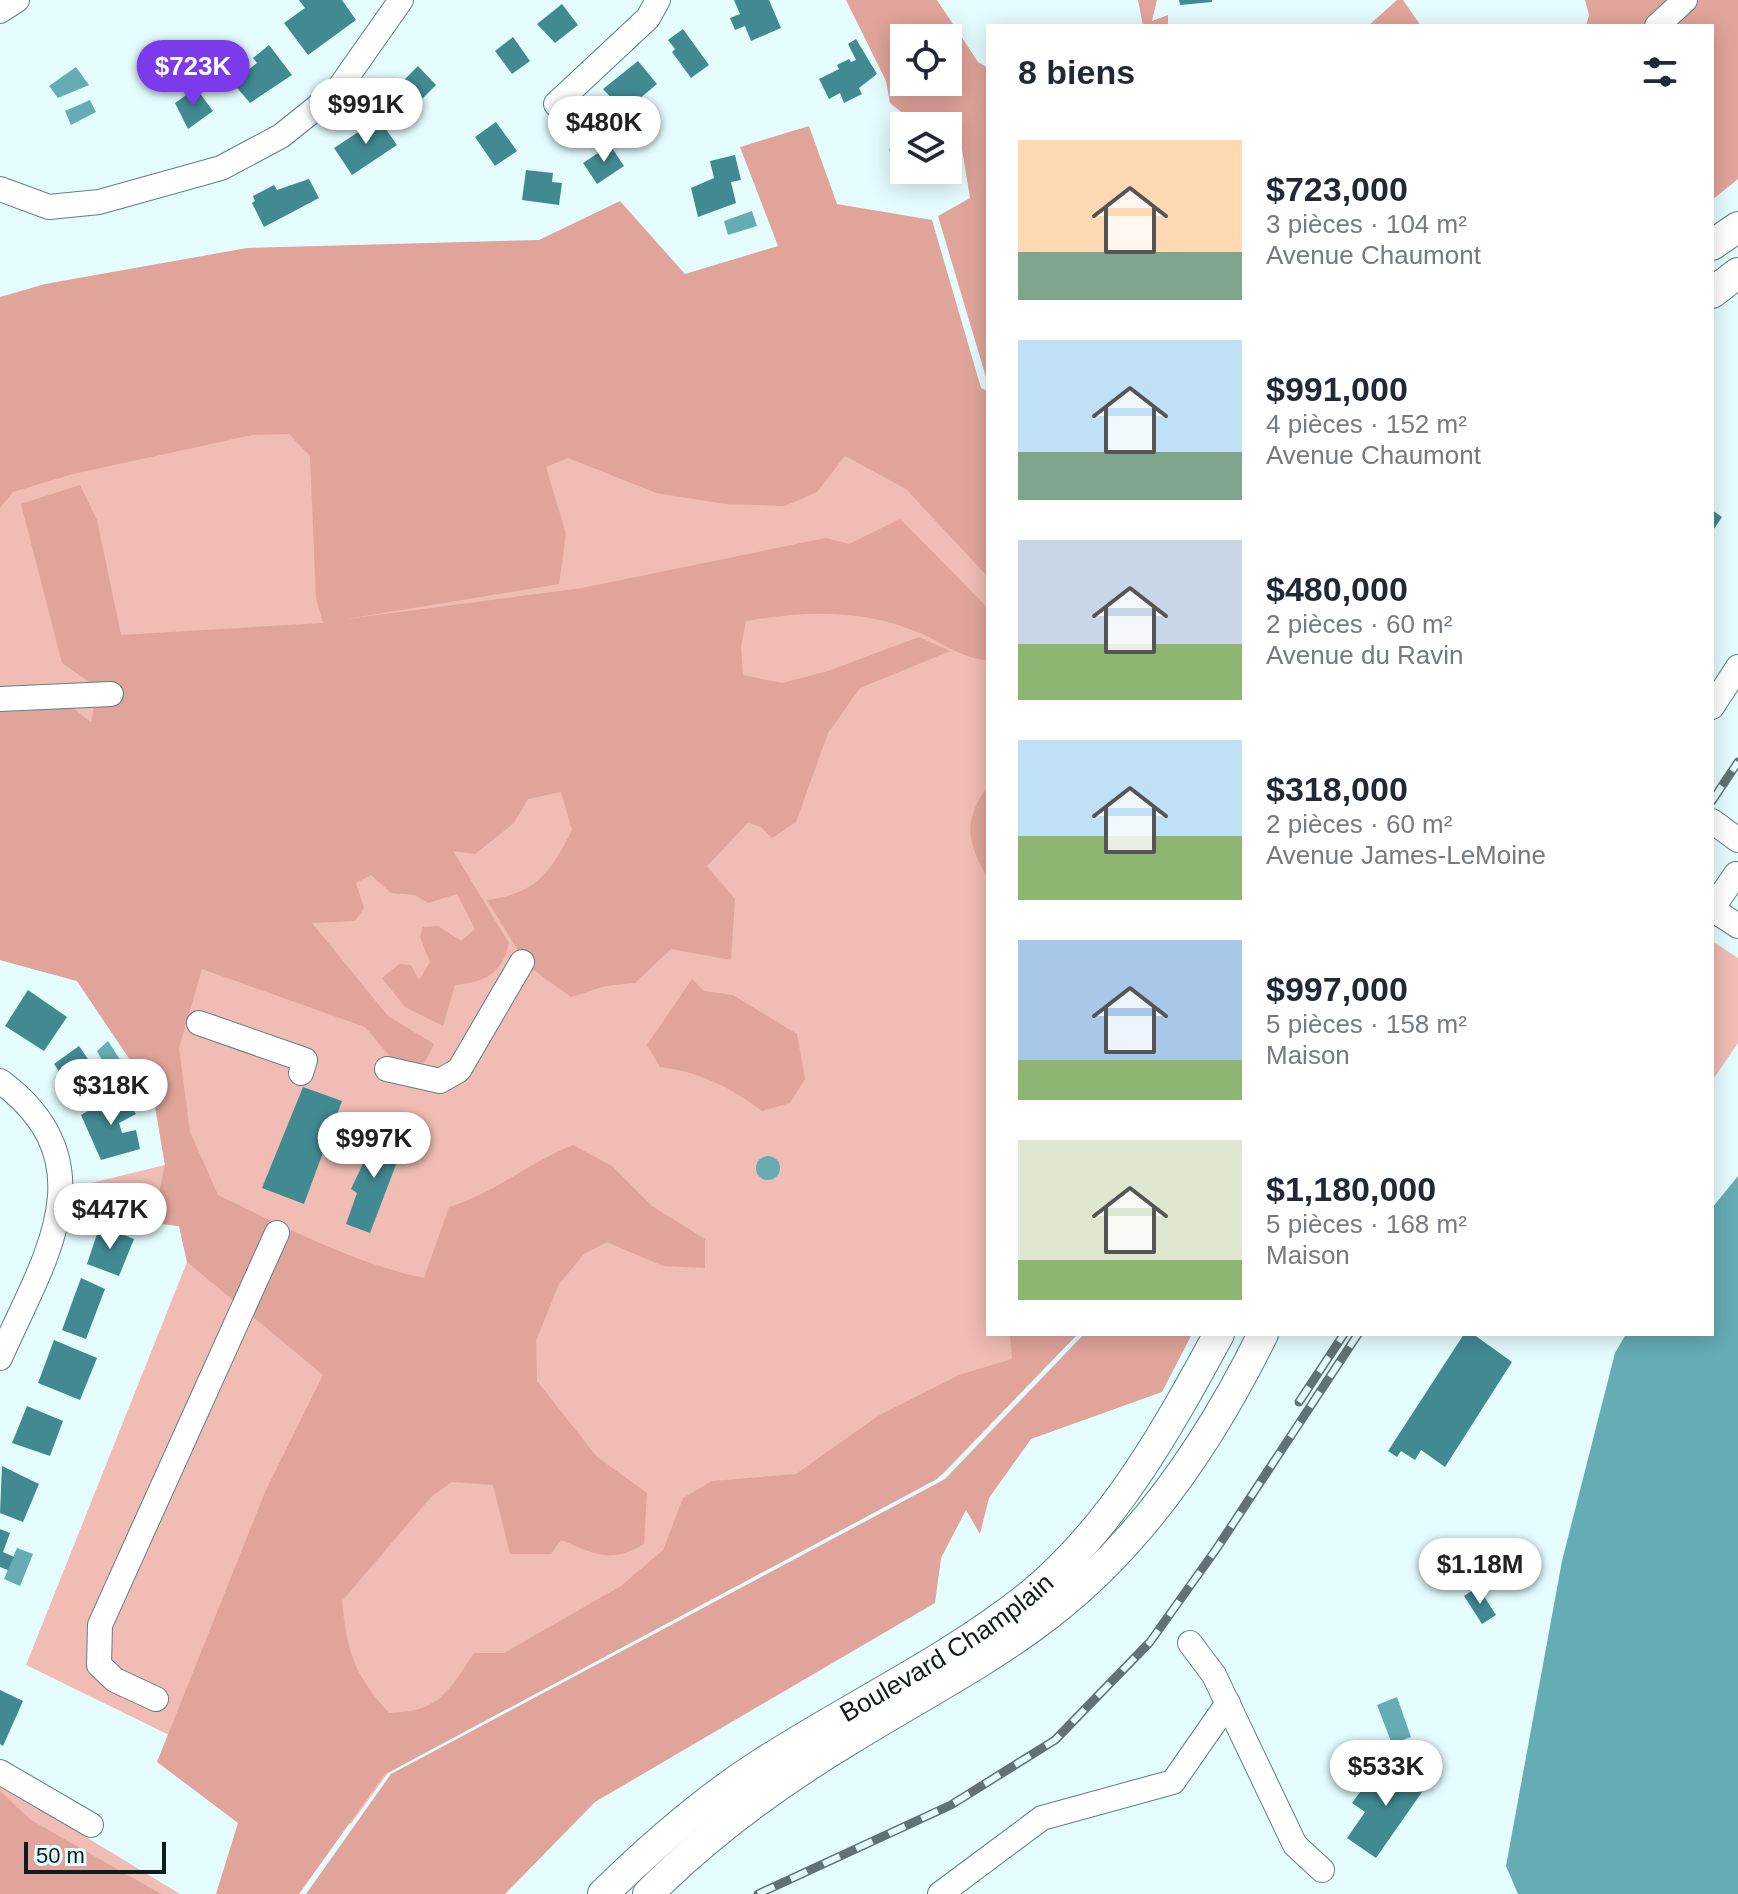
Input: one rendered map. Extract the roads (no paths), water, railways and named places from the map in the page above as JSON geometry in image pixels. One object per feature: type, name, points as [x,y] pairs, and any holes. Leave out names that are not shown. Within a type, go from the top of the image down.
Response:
[{"type":"main road","points":[[1714,244],[1738,227]]},
{"type":"main road","points":[[1714,291],[1738,273]]},
{"type":"main road","name":"Boulevard Champlain","points":[[603,1894],[706,1802],[1029,1596],[1093,1532],[1118,1500],[1158,1441],[1218,1336]]},
{"type":"main road","name":"Boulevard Champlain","points":[[648,1894],[683,1859],[755,1800],[1010,1642],[1084,1585],[1161,1503],[1203,1443],[1262,1336]]},
{"type":"street","points":[[0,11],[17,0]]},
{"type":"street","points":[[0,189],[49,207],[99,202],[221,168],[281,136],[337,91],[401,0]]},
{"type":"street","points":[[556,104],[648,18],[658,0]]},
{"type":"street","points":[[1659,24],[1685,0]]},
{"type":"street","points":[[1714,704],[1738,667]]},
{"type":"street","points":[[0,699],[111,694]]},
{"type":"street","points":[[1714,822],[1738,840]]},
{"type":"street","points":[[1714,906],[1736,874]]},
{"type":"street","points":[[1714,910],[1738,926]]},
{"type":"street","points":[[387,1069],[440,1081],[459,1070],[522,962]]},
{"type":"street","points":[[199,1023],[305,1060],[301,1073]]},
{"type":"street","points":[[0,1081],[25,1099],[42,1122],[58,1159],[63,1199],[54,1232],[0,1358]]},
{"type":"street","points":[[156,1699],[115,1680],[99,1665],[100,1625],[277,1233]]},
{"type":"street","points":[[1190,1643],[1214,1675],[1295,1845],[1322,1870]]},
{"type":"street","points":[[940,1894],[1042,1818],[1173,1782],[1228,1703]]},
{"type":"street","points":[[0,1772],[91,1825]]},
{"type":"water","points":[[76,67],[89,85],[58,98],[49,86]]},
{"type":"water","points":[[90,100],[96,112],[71,125],[65,111]]},
{"type":"water","points":[[752,211],[757,226],[728,235],[724,221]]},
{"type":"water","points":[[108,1041],[126,1069],[111,1077],[97,1051]]},
{"type":"water","points":[[768,1156],[779,1163],[780,1168],[773,1179],[768,1180],[757,1173],[756,1168],[763,1157]]},
{"type":"water","points":[[1738,1176],[1738,1894],[1518,1894],[1506,1866],[1562,1561],[1615,1353],[1625,1336],[1714,1336],[1714,1206]]},
{"type":"water","points":[[17,1548],[33,1554],[20,1586],[4,1579]]},
{"type":"water","points":[[1397,1697],[1411,1737],[1392,1744],[1377,1705]]},
{"type":"railway","points":[[1714,798],[1738,762]]},
{"type":"railway","points":[[1299,1402],[1343,1336]]},
{"type":"railway","points":[[758,1894],[951,1805],[1055,1740],[1150,1642],[1217,1548],[1357,1336]]}]
